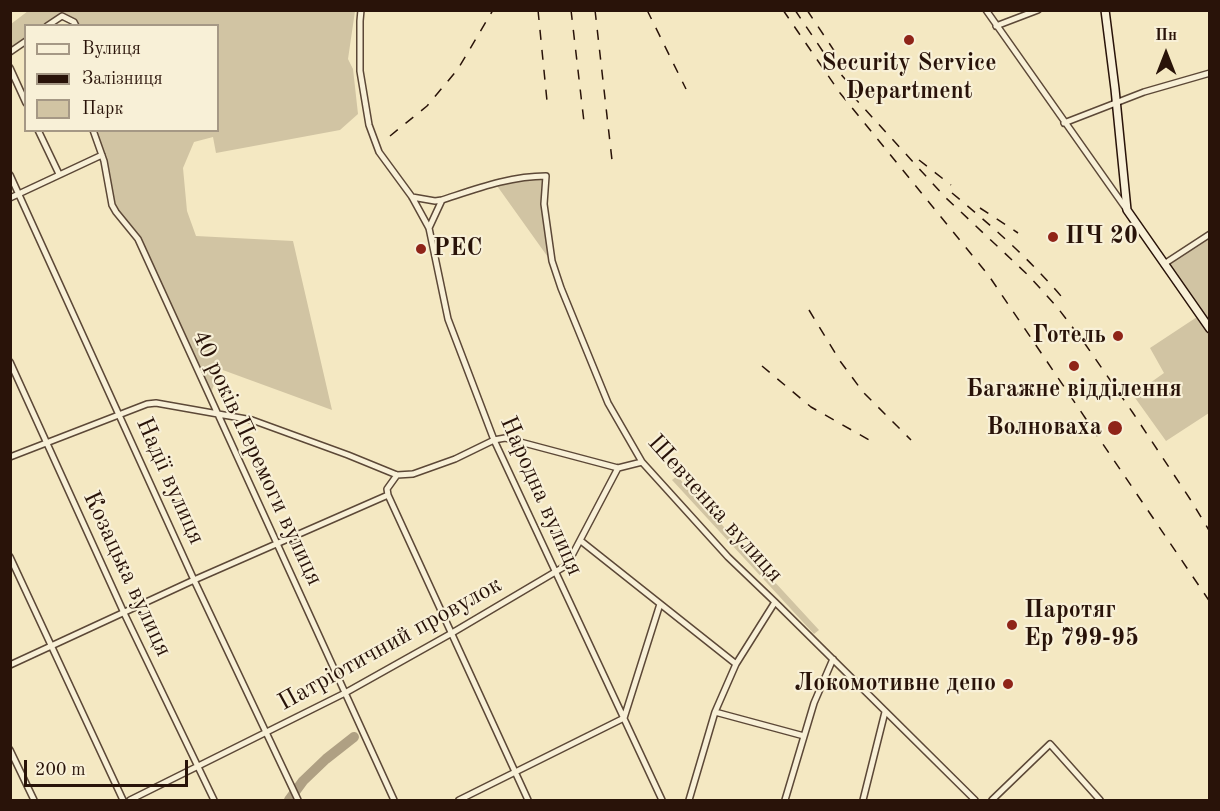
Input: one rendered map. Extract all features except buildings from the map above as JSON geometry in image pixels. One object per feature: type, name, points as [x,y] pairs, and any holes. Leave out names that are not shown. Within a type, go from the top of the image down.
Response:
[{"type":"main road","points":[[1105,10],[1126,210],[1209,329]]},
{"type":"street","name":"Народна вулиця","points":[[362,10],[360,71],[369,125],[379,152],[412,197],[429,228],[448,319],[494,440],[662,801]]},
{"type":"street","points":[[986,10],[1126,210]]},
{"type":"street","points":[[996,26],[1038,10]]},
{"type":"street","points":[[50,24],[62,16],[75,24]]},
{"type":"street","points":[[10,52],[24,42]]},
{"type":"street","points":[[10,69],[24,99]]},
{"type":"street","points":[[1064,123],[1116,101],[1209,73]]},
{"type":"street","points":[[39,132],[59,174]]},
{"type":"street","name":"40 років Перемоги вулиця","points":[[94,132],[102,155],[112,205],[138,239],[394,801]]},
{"type":"street","points":[[10,198],[102,155]]},
{"type":"street","name":"Надії вулиця","points":[[10,175],[194,580],[298,801]]},
{"type":"street","name":"Шевченка вулиця","points":[[442,200],[526,176],[546,176],[544,204],[552,261],[561,288],[608,403],[642,462],[728,557],[975,801]]},
{"type":"street","points":[[412,197],[442,200]]},
{"type":"street","points":[[429,228],[442,200]]},
{"type":"street","points":[[1164,264],[1209,234]]},
{"type":"street","name":"Козацька вулиця","points":[[10,362],[124,613],[213,801]]},
{"type":"street","points":[[10,457],[121,416],[147,404],[156,403],[252,420],[348,455],[397,476],[413,474],[455,459],[494,440],[505,438],[618,468],[642,462]]},
{"type":"street","name":"Патріотичний провулок","points":[[130,801],[345,693],[567,565],[618,468]]},
{"type":"street","points":[[397,476],[387,489],[388,495],[528,801]]},
{"type":"street","points":[[10,665],[194,580],[388,495]]},
{"type":"street","points":[[581,541],[736,664]]},
{"type":"street","points":[[10,557],[123,801]]},
{"type":"street","points":[[689,801],[715,712],[736,664],[775,602]]},
{"type":"street","points":[[459,801],[624,718],[660,604]]},
{"type":"street","points":[[784,801],[814,704],[833,659]]},
{"type":"street","points":[[715,712],[804,736]]},
{"type":"street","points":[[863,801],[885,712]]},
{"type":"street","points":[[992,801],[1050,744],[1100,801]]},
{"type":"street","points":[[10,750],[34,801]]},
{"type":"green space","points":[[28,11],[355,11],[348,59],[353,69],[358,114],[340,130],[216,153],[213,137],[194,142],[183,168],[187,211],[196,236],[293,241],[332,410],[220,369],[209,398],[138,239],[116,212],[104,161],[93,132],[219,132],[219,24],[74,24],[62,16],[49,24],[24,24],[24,42],[11,52],[11,24]]},
{"type":"green space","points":[[546,176],[544,204],[550,260],[495,183]]},
{"type":"green space","points":[[1209,234],[1209,326],[1166,263]]},
{"type":"green space","points":[[1197,317],[1209,334],[1209,413],[1166,441],[1133,395],[1164,373],[1150,348]]},
{"type":"green space","points":[[677,476],[819,630],[814,634],[672,480]]},
{"type":"waterway","points":[[289,800],[303,781],[354,737]]},
{"type":"railway","points":[[390,136],[427,106],[458,69],[493,10]]},
{"type":"railway","points":[[538,10],[547,101]]},
{"type":"railway","points":[[571,10],[584,122]]},
{"type":"railway","points":[[595,10],[613,169]]},
{"type":"railway","points":[[647,10],[686,89]]},
{"type":"railway","points":[[783,10],[840,93],[989,276],[1210,602]]},
{"type":"railway","points":[[795,10],[828,59],[862,99]]},
{"type":"railway","points":[[807,10],[847,70]]},
{"type":"railway","points":[[852,95],[945,197],[1029,276],[1057,307],[1133,413],[1210,532]]},
{"type":"railway","points":[[919,160],[951,185]]},
{"type":"railway","points":[[952,193],[1012,245],[1066,302]]},
{"type":"railway","points":[[980,208],[1018,233]]},
{"type":"railway","points":[[809,310],[840,361],[863,392],[911,440]]},
{"type":"railway","points":[[762,366],[811,407],[871,441]]},
{"type":"place","name":"Security Service Department","points":[[909,40]]},
{"type":"place","name":"ПЧ 20","points":[[1053,237]]},
{"type":"place","name":"РЕС","points":[[421,249]]},
{"type":"place","name":"Готель","points":[[1118,336]]},
{"type":"place","name":"Багажне відділення","points":[[1074,366]]},
{"type":"place","name":"Волноваха","points":[[1115,428]]},
{"type":"place","name":"Паротяг Ер 799-95","points":[[1012,625]]},
{"type":"place","name":"Локомотивне депо","points":[[1008,684]]}]
